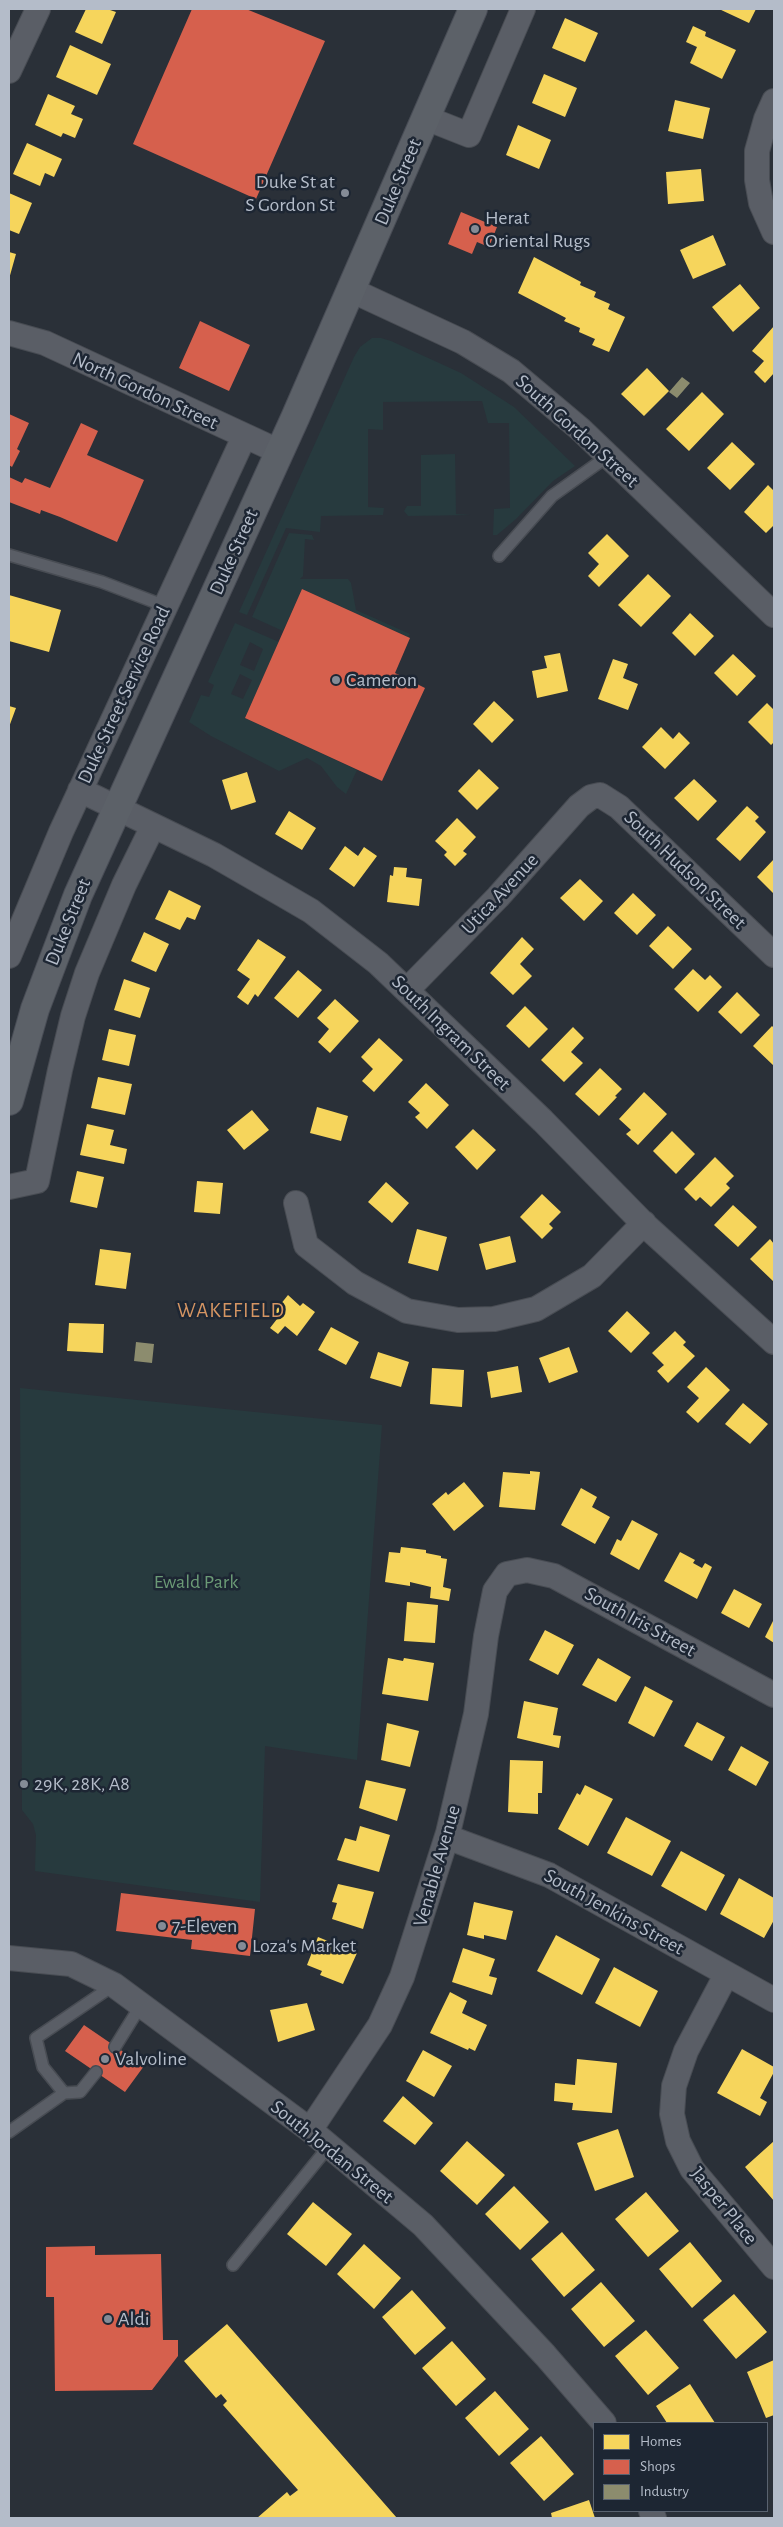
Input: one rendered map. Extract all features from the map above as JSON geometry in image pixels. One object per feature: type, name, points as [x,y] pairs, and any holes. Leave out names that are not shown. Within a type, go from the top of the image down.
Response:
[{"type":"main road","name":"Duke Street","points":[[9,1101],[35,1009],[78,895],[280,452],[473,9]]},
{"type":"street","points":[[9,71],[38,9]]},
{"type":"street","points":[[426,118],[469,135],[523,9]]},
{"type":"street","points":[[774,101],[757,151],[757,180],[763,207],[774,232]]},
{"type":"street","name":"South Gordon Street","points":[[352,290],[463,342],[511,371],[553,404],[774,614]]},
{"type":"street","name":"North Gordon Street","points":[[9,333],[45,343],[244,437],[280,452]]},
{"type":"street","name":"Duke Street Service Road","points":[[9,956],[80,790],[244,437]]},
{"type":"street","name":"South Ingram Street","points":[[80,790],[214,855],[311,911],[378,963],[543,1121],[644,1223],[774,1342]]},
{"type":"street","name":"South Hudson Street","points":[[591,797],[600,795],[619,807],[774,955]]},
{"type":"street","name":"Utica Avenue","points":[[407,990],[511,884],[579,806],[591,797]]},
{"type":"street","points":[[9,1187],[37,1182],[62,1061],[86,974],[124,884],[153,826]]},
{"type":"street","points":[[296,1203],[306,1245],[355,1283],[407,1311],[458,1320],[494,1318],[536,1309],[592,1276],[644,1223]]},
{"type":"street","name":"South Iris Street","points":[[503,1581],[507,1574],[527,1570],[554,1576],[774,1695]]},
{"type":"street","name":"Venable Avenue","points":[[310,2130],[363,2053],[392,2000],[414,1943],[447,1837],[476,1714],[493,1599],[495,1592],[503,1581]]},
{"type":"street","name":"South Jenkins Street","points":[[447,1837],[549,1875],[774,2000]]},
{"type":"street","name":"South Jordan Street","points":[[9,1958],[71,1964],[114,1985],[310,2130],[423,2225],[539,2348],[603,2422]]},
{"type":"street","name":"Jasper Place","points":[[726,1975],[686,2051],[674,2086],[672,2114],[678,2141],[692,2169],[774,2267]]},
{"type":"lane","points":[[499,556],[552,496],[608,456]]},
{"type":"lane","points":[[9,555],[102,582],[165,606]]},
{"type":"lane","points":[[64,2093],[42,2067],[36,2038],[114,1985]]},
{"type":"lane","points":[[116,2047],[141,2005]]},
{"type":"lane","points":[[9,2132],[64,2093],[80,2092],[96,2072]]},
{"type":"lane","points":[[233,2265],[329,2146]]},
{"type":"green space","points":[[372,338],[391,341],[461,373],[514,407],[575,466],[553,481],[516,519],[497,535],[493,535],[494,509],[510,508],[509,423],[488,423],[482,401],[383,402],[383,430],[368,429],[368,507],[384,508],[383,515],[321,516],[320,532],[286,528],[247,615],[239,612],[354,357],[360,347]]},
{"type":"green space","points":[[455,454],[456,514],[471,515],[408,516],[404,511],[407,506],[421,506],[421,455]]},
{"type":"green space","points":[[289,533],[312,535],[314,540],[305,539],[303,576],[300,579],[348,579],[351,583],[356,610],[410,634],[408,637],[302,589],[283,631],[252,617]]},
{"type":"green space","points":[[235,623],[279,642],[245,718],[357,770],[346,794],[337,787],[321,766],[307,758],[279,771],[211,736],[189,722],[201,695],[209,697],[214,685],[208,682]],"holes":[[[250,642],[263,649],[254,671],[240,665]],[[240,674],[252,680],[243,699],[231,694]]]},
{"type":"green space","name":"Ewald Park","points":[[20,1388],[382,1425],[357,1760],[265,1746],[260,1902],[35,1871],[36,1835],[33,1824],[22,1810]]},
{"type":"building: Homes","points":[[86,9],[107,9],[116,12],[102,44],[75,32]]},
{"type":"building: Homes","points":[[719,9],[756,9],[749,23]]},
{"type":"building: Homes","points":[[565,18],[598,33],[585,62],[552,48]]},
{"type":"building: Homes","points":[[693,26],[706,32],[705,36],[736,50],[722,79],[690,63],[697,47],[686,42]]},
{"type":"building: Homes","points":[[70,45],[111,64],[97,95],[56,77]]},
{"type":"building: Homes","points":[[544,74],[577,88],[565,117],[532,103]]},
{"type":"building: Homes","points":[[48,94],[75,106],[71,114],[83,119],[75,138],[63,133],[61,137],[35,125]]},
{"type":"building: Homes","points":[[675,100],[710,108],[703,139],[668,131]]},
{"type":"building: Homes","points":[[518,125],[551,140],[539,169],[506,155]]},
{"type":"building: Homes","points":[[27,143],[62,159],[54,177],[45,173],[40,186],[13,174]]},
{"type":"building: Homes","points":[[701,169],[704,201],[668,204],[666,172]]},
{"type":"building: Homes","points":[[9,193],[32,203],[19,234],[9,230]]},
{"type":"building: Homes","points":[[713,235],[726,265],[693,279],[680,250]]},
{"type":"building: Homes","points":[[9,252],[16,254],[9,279]]},
{"type":"building: Homes","points":[[534,257],[581,282],[580,285],[596,292],[594,297],[610,304],[608,309],[625,317],[609,352],[592,345],[595,339],[579,332],[580,328],[564,321],[566,318],[518,293]]},
{"type":"building: Homes","points":[[740,284],[760,308],[733,332],[712,307]]},
{"type":"building: Homes","points":[[774,326],[774,373],[765,383],[754,372],[764,361],[752,351]]},
{"type":"building: Homes","points":[[647,368],[669,391],[644,416],[621,394]]},
{"type":"building: Homes","points":[[702,392],[724,414],[689,451],[666,429]]},
{"type":"building: Homes","points":[[732,442],[755,464],[730,490],[707,468]]},
{"type":"building: Homes","points":[[768,485],[774,491],[774,525],[766,533],[744,512]]},
{"type":"building: Homes","points":[[607,534],[629,556],[599,587],[588,576],[599,564],[588,553]]},
{"type":"building: Homes","points":[[648,574],[671,596],[641,627],[618,605]]},
{"type":"building: Homes","points":[[9,595],[61,610],[49,652],[9,641]]},
{"type":"building: Homes","points":[[690,613],[714,636],[695,656],[672,633]]},
{"type":"building: Homes","points":[[560,653],[568,691],[537,698],[532,671],[547,668],[544,656]]},
{"type":"building: Homes","points":[[733,654],[756,676],[737,696],[714,673]]},
{"type":"building: Homes","points":[[613,659],[628,664],[623,678],[638,684],[628,710],[598,699]]},
{"type":"building: Homes","points":[[494,701],[514,720],[492,743],[473,724]]},
{"type":"building: Homes","points":[[767,703],[774,710],[774,742],[771,745],[748,722]]},
{"type":"building: Homes","points":[[9,706],[16,708],[9,727]]},
{"type":"building: Homes","points":[[661,727],[673,739],[679,732],[690,743],[665,769],[642,747]]},
{"type":"building: Homes","points":[[479,769],[499,788],[477,810],[458,791]]},
{"type":"building: Homes","points":[[247,772],[256,802],[231,810],[222,780]]},
{"type":"building: Homes","points":[[694,779],[717,801],[698,821],[674,798]]},
{"type":"building: Homes","points":[[747,806],[759,817],[755,821],[766,832],[740,861],[716,839]]},
{"type":"building: Homes","points":[[289,811],[316,828],[302,850],[275,834]]},
{"type":"building: Homes","points":[[457,818],[476,837],[463,851],[467,854],[455,866],[444,855],[447,852],[435,841]]},
{"type":"building: Homes","points":[[345,846],[358,856],[364,847],[377,856],[354,887],[329,869]]},
{"type":"building: Homes","points":[[774,859],[774,894],[757,877]]},
{"type":"building: Homes","points":[[394,867],[407,868],[406,877],[422,879],[419,906],[387,902],[390,875],[393,876]]},
{"type":"building: Homes","points":[[580,879],[603,901],[584,921],[560,898]]},
{"type":"building: Homes","points":[[169,890],[201,906],[195,920],[187,917],[180,930],[155,919]]},
{"type":"building: Homes","points":[[633,893],[656,915],[637,935],[614,913]]},
{"type":"building: Homes","points":[[668,926],[692,949],[673,969],[649,946]]},
{"type":"building: Homes","points":[[144,932],[169,944],[156,972],[131,961]]},
{"type":"building: Homes","points":[[522,937],[534,949],[520,964],[532,976],[513,995],[490,973]]},
{"type":"building: Homes","points":[[258,939],[286,957],[258,997],[255,994],[248,1005],[237,997],[250,979],[237,970]]},
{"type":"building: Homes","points":[[693,969],[705,980],[710,975],[722,987],[698,1012],[674,989]]},
{"type":"building: Homes","points":[[298,970],[322,990],[298,1018],[274,998]]},
{"type":"building: Homes","points":[[124,979],[150,988],[140,1018],[114,1010]]},
{"type":"building: Homes","points":[[737,992],[760,1015],[741,1034],[718,1012]]},
{"type":"building: Homes","points":[[335,999],[359,1021],[330,1053],[318,1042],[329,1029],[317,1018]]},
{"type":"building: Homes","points":[[525,1006],[548,1029],[529,1048],[506,1026]]},
{"type":"building: Homes","points":[[772,1026],[774,1028],[774,1066],[753,1046]]},
{"type":"building: Homes","points":[[573,1027],[584,1038],[571,1052],[583,1063],[564,1082],[541,1060]]},
{"type":"building: Homes","points":[[109,1029],[136,1035],[129,1066],[102,1060]]},
{"type":"building: Homes","points":[[379,1038],[403,1060],[374,1092],[362,1081],[373,1069],[361,1057]]},
{"type":"building: Homes","points":[[600,1068],[622,1089],[599,1116],[575,1094]]},
{"type":"building: Homes","points":[[98,1077],[132,1084],[125,1115],[91,1108]]},
{"type":"building: Homes","points":[[426,1083],[449,1105],[427,1129],[415,1117],[420,1113],[408,1102]]},
{"type":"building: Homes","points":[[644,1092],[667,1114],[638,1145],[626,1134],[631,1130],[619,1119]]},
{"type":"building: Homes","points":[[317,1107],[348,1116],[341,1141],[310,1133]]},
{"type":"building: Homes","points":[[252,1110],[269,1130],[244,1150],[227,1130]]},
{"type":"building: Homes","points":[[87,1124],[114,1130],[110,1145],[127,1149],[124,1164],[80,1155]]},
{"type":"building: Homes","points":[[473,1129],[496,1150],[477,1170],[455,1147]]},
{"type":"building: Homes","points":[[672,1131],[695,1154],[676,1174],[653,1151]]},
{"type":"building: Homes","points":[[715,1157],[734,1176],[726,1184],[730,1188],[711,1207],[700,1197],[696,1201],[684,1189]]},
{"type":"building: Homes","points":[[77,1171],[104,1177],[97,1208],[70,1202]]},
{"type":"building: Homes","points":[[197,1181],[223,1183],[220,1214],[194,1212]]},
{"type":"building: Homes","points":[[386,1182],[409,1203],[392,1223],[368,1202]]},
{"type":"building: Homes","points":[[542,1194],[561,1212],[549,1224],[553,1228],[542,1239],[520,1217]]},
{"type":"building: Homes","points":[[733,1205],[757,1227],[738,1247],[714,1225]]},
{"type":"building: Homes","points":[[417,1229],[447,1237],[438,1271],[408,1263]]},
{"type":"building: Homes","points":[[510,1236],[516,1262],[486,1270],[479,1244]]},
{"type":"building: Homes","points":[[770,1239],[774,1244],[774,1282],[750,1259]]},
{"type":"building: Homes","points":[[100,1249],[131,1253],[126,1289],[95,1285]]},
{"type":"building: Homes","points":[[288,1295],[300,1306],[303,1303],[315,1312],[297,1336],[285,1326],[278,1334],[270,1328],[277,1319],[272,1315]]},
{"type":"building: Homes","points":[[627,1311],[650,1333],[631,1353],[608,1331]]},
{"type":"building: Homes","points":[[69,1323],[104,1324],[103,1353],[67,1351]]},
{"type":"building: Homes","points":[[331,1327],[359,1342],[346,1365],[318,1350]]},
{"type":"building: Homes","points":[[675,1331],[686,1342],[683,1345],[695,1356],[668,1383],[657,1371],[664,1365],[652,1353]]},
{"type":"building: Homes","points":[[569,1347],[578,1372],[549,1383],[539,1358]]},
{"type":"building: Homes","points":[[378,1352],[409,1362],[401,1387],[370,1378]]},
{"type":"building: Homes","points":[[518,1366],[522,1392],[491,1398],[487,1372]]},
{"type":"building: Homes","points":[[706,1367],[730,1390],[698,1423],[686,1412],[699,1398],[687,1387]]},
{"type":"building: Homes","points":[[432,1368],[464,1370],[462,1407],[430,1404]]},
{"type":"building: Homes","points":[[743,1403],[768,1424],[750,1444],[725,1424]]},
{"type":"building: Homes","points":[[530,1471],[540,1472],[535,1510],[499,1507],[503,1472],[530,1474]]},
{"type":"building: Homes","points":[[464,1482],[484,1506],[454,1531],[432,1504],[446,1492],[448,1495]]},
{"type":"building: Homes","points":[[581,1488],[597,1497],[592,1507],[610,1517],[595,1544],[561,1525]]},
{"type":"building: Homes","points":[[632,1520],[658,1534],[639,1570],[610,1554],[617,1539],[621,1541]]},
{"type":"building: Homes","points":[[401,1547],[426,1550],[426,1553],[447,1559],[443,1587],[451,1589],[449,1601],[430,1598],[431,1587],[410,1582],[410,1586],[385,1582],[389,1552],[400,1553]]},
{"type":"building: Homes","points":[[680,1552],[695,1560],[693,1563],[702,1568],[705,1563],[712,1567],[697,1599],[664,1581]]},
{"type":"building: Homes","points":[[734,1589],[762,1604],[749,1628],[721,1613]]},
{"type":"building: Homes","points":[[407,1602],[438,1605],[435,1643],[404,1641]]},
{"type":"building: Homes","points":[[774,1619],[774,1643],[765,1637]]},
{"type":"building: Homes","points":[[545,1630],[574,1645],[558,1675],[529,1660]]},
{"type":"building: Homes","points":[[388,1658],[403,1661],[404,1658],[434,1663],[428,1701],[382,1694]]},
{"type":"building: Homes","points":[[598,1658],[631,1677],[616,1702],[582,1685]]},
{"type":"building: Homes","points":[[645,1686],[673,1701],[654,1737],[628,1723]]},
{"type":"building: Homes","points":[[524,1701],[558,1708],[553,1735],[561,1736],[559,1748],[517,1738]]},
{"type":"building: Homes","points":[[697,1722],[725,1737],[712,1761],[684,1746]]},
{"type":"building: Homes","points":[[387,1723],[419,1731],[410,1767],[381,1760]]},
{"type":"building: Homes","points":[[741,1746],[769,1762],[756,1786],[728,1770]]},
{"type":"building: Homes","points":[[510,1760],[543,1761],[542,1793],[538,1793],[538,1814],[508,1812]]},
{"type":"building: Homes","points":[[366,1780],[406,1789],[397,1821],[359,1808]]},
{"type":"building: Homes","points":[[585,1785],[613,1799],[588,1846],[558,1829],[577,1793],[580,1795]]},
{"type":"building: Homes","points":[[626,1817],[671,1841],[652,1876],[607,1853]]},
{"type":"building: Homes","points":[[360,1826],[390,1835],[379,1872],[337,1860],[345,1838],[356,1841]]},
{"type":"building: Homes","points":[[681,1851],[725,1875],[706,1911],[661,1886]]},
{"type":"building: Homes","points":[[739,1878],[774,1898],[774,1920],[764,1938],[720,1914]]},
{"type":"building: Homes","points":[[338,1884],[374,1892],[363,1929],[332,1919],[337,1903],[332,1902]]},
{"type":"building: Homes","points":[[474,1902],[513,1911],[506,1940],[484,1935],[484,1939],[467,1935]]},
{"type":"building: Homes","points":[[556,1935],[600,1959],[582,1995],[537,1971]]},
{"type":"building: Homes","points":[[318,1937],[357,1953],[343,1984],[320,1975],[322,1971],[307,1965]]},
{"type":"building: Homes","points":[[463,1948],[495,1959],[489,1976],[497,1978],[492,1995],[452,1982]]},
{"type":"building: Homes","points":[[614,1967],[658,1991],[640,2027],[595,2003]]},
{"type":"building: Homes","points":[[450,1992],[467,2001],[462,2013],[487,2025],[475,2051],[469,2048],[468,2050],[430,2033]]},
{"type":"building: Homes","points":[[307,2003],[315,2030],[278,2042],[270,2010]]},
{"type":"building: Homes","points":[[742,2049],[774,2067],[774,2072],[760,2098],[767,2102],[760,2116],[717,2093]]},
{"type":"building: Homes","points":[[423,2050],[452,2066],[434,2097],[406,2081]]},
{"type":"building: Homes","points":[[577,2059],[617,2063],[612,2113],[572,2110],[573,2103],[554,2101],[555,2083],[575,2085]]},
{"type":"building: Homes","points":[[403,2096],[433,2123],[415,2145],[383,2121]]},
{"type":"building: Homes","points":[[618,2129],[634,2177],[595,2191],[577,2143]]},
{"type":"building: Homes","points":[[467,2141],[505,2175],[477,2205],[440,2171]]},
{"type":"building: Homes","points":[[774,2141],[774,2201],[745,2167]]},
{"type":"building: Homes","points":[[514,2186],[549,2222],[520,2250],[485,2214]]},
{"type":"building: Homes","points":[[646,2192],[679,2231],[648,2257],[615,2219]]},
{"type":"building: Homes","points":[[313,2202],[352,2234],[326,2266],[287,2234]]},
{"type":"building: Homes","points":[[562,2232],[595,2270],[564,2297],[531,2259]]},
{"type":"building: Homes","points":[[690,2242],[722,2281],[692,2308],[659,2269]]},
{"type":"building: Homes","points":[[364,2244],[401,2278],[374,2309],[337,2274]]},
{"type":"building: Homes","points":[[601,2282],[635,2321],[604,2347],[571,2309]]},
{"type":"building: Homes","points":[[412,2290],[446,2328],[415,2355],[382,2317]]},
{"type":"building: Homes","points":[[734,2294],[767,2332],[736,2359],[703,2320]]},
{"type":"building: Homes","points":[[227,2324],[397,2518],[257,2518],[287,2492],[290,2496],[298,2490],[223,2405],[227,2401],[221,2394],[216,2398],[184,2361]]},
{"type":"building: Homes","points":[[646,2330],[679,2368],[648,2395],[615,2356]]},
{"type":"building: Homes","points":[[452,2341],[486,2379],[456,2406],[422,2368]]},
{"type":"building: Homes","points":[[774,2360],[774,2415],[766,2418],[747,2372]]},
{"type":"building: Homes","points":[[690,2384],[714,2422],[666,2422],[656,2406]]},
{"type":"building: Homes","points":[[495,2391],[529,2429],[499,2456],[465,2418]]},
{"type":"building: Homes","points":[[541,2436],[574,2474],[544,2501],[510,2463]]},
{"type":"building: Homes","points":[[589,2500],[595,2518],[552,2518],[551,2513]]},
{"type":"building: Shops","points":[[192,9],[246,9],[325,41],[256,199],[133,144]]},
{"type":"building: Shops","points":[[461,212],[497,227],[489,247],[477,242],[472,254],[448,244]]},
{"type":"building: Shops","points":[[200,321],[250,345],[229,391],[179,368]]},
{"type":"building: Shops","points":[[9,414],[29,423],[17,449],[20,451],[12,467],[9,465]]},
{"type":"building: Shops","points":[[81,423],[98,431],[87,455],[144,480],[117,542],[60,517],[41,510],[40,514],[9,502],[9,477],[22,483],[25,478],[50,488]]},
{"type":"building: Shops","name":"Cameron","points":[[302,589],[410,638],[395,673],[425,688],[382,781],[245,718]]},
{"type":"building: Shops","points":[[121,1893],[255,1909],[250,1956],[191,1949],[192,1940],[116,1931]]},
{"type":"building: Shops","name":"Valvoline","points":[[84,2025],[144,2066],[125,2092],[65,2051]]},
{"type":"building: Shops","name":"Aldi","points":[[95,2246],[95,2255],[161,2254],[163,2340],[178,2340],[178,2356],[152,2390],[55,2391],[54,2297],[46,2297],[46,2247]]},
{"type":"building: Industry","points":[[682,377],[690,383],[677,398],[669,392]]},
{"type":"building: Industry","points":[[136,1342],[154,1344],[152,1363],[134,1361]]},
{"type":"place","name":"Duke St at S Gordon St","points":[[345,193]]},
{"type":"place","name":"Herat Oriental Rugs","points":[[475,229]]},
{"type":"place","name":"Cameron","points":[[336,680]]},
{"type":"place","name":"29K, 28K, A8","points":[[24,1784]]},
{"type":"place","name":"7-Eleven","points":[[162,1926]]},
{"type":"place","name":"Loza's Market","points":[[242,1946]]},
{"type":"place","name":"Valvoline","points":[[105,2059]]},
{"type":"place","name":"Aldi","points":[[108,2319]]},
{"type":"district","name":"WAKEFIELD","points":[[231,1311]]}]
